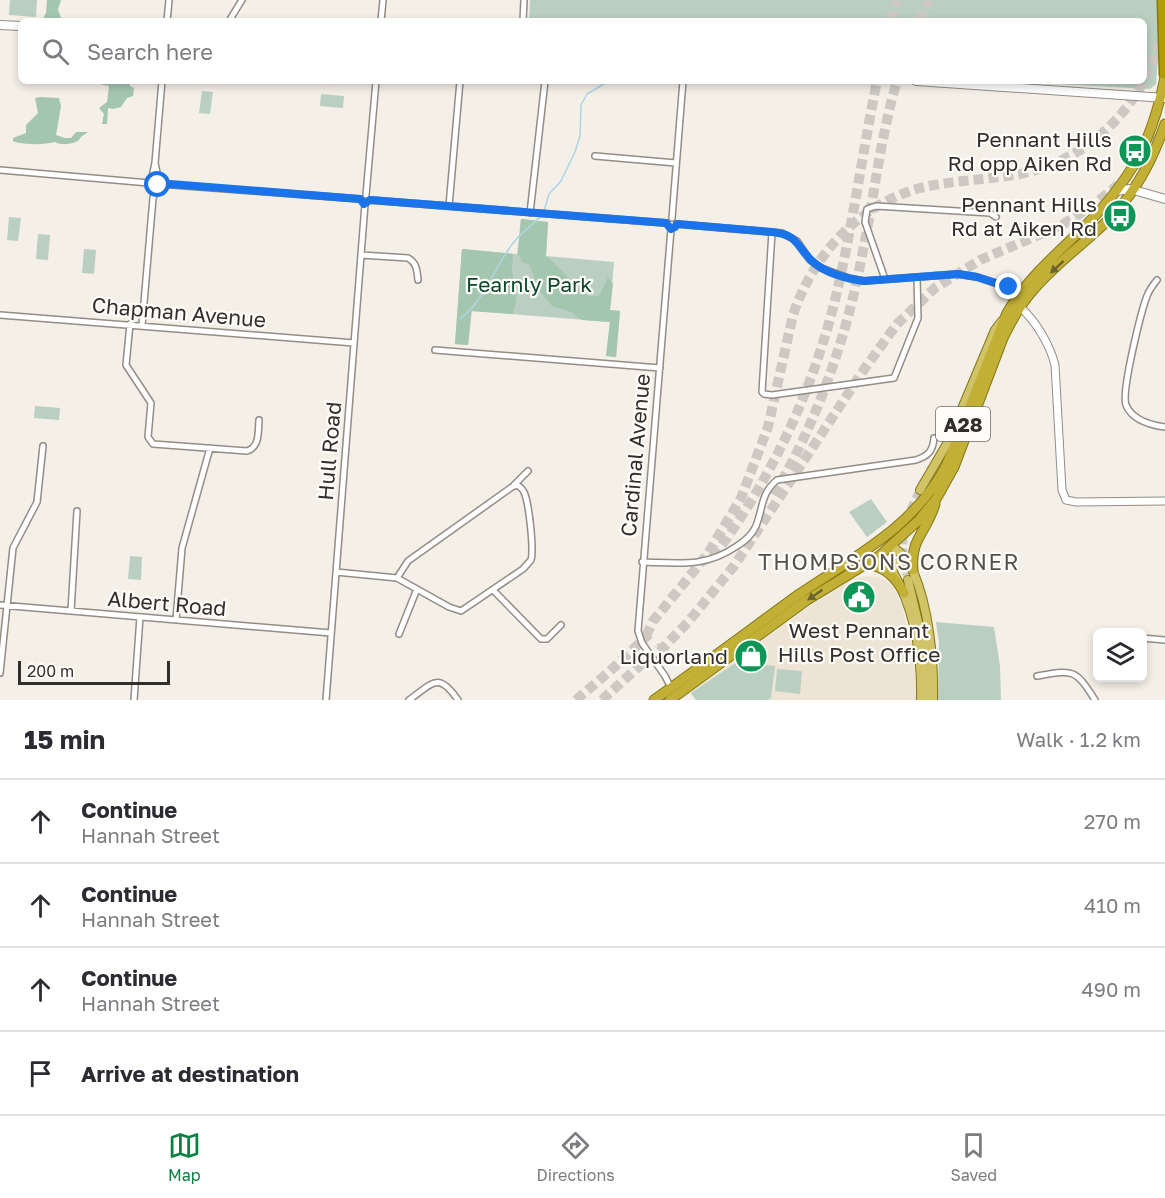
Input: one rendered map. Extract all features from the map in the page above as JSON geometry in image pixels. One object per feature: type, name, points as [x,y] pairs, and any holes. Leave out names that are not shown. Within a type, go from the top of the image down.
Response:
[{"type":"highway","points":[[1163,0],[1165,76]]},
{"type":"highway","name":"A28","points":[[676,692],[800,594],[863,553],[909,517],[920,505],[950,458],[1003,319],[1020,292],[1129,175],[1146,144],[1163,98],[1165,76]]},
{"type":"highway","name":"A28","points":[[654,700],[676,692],[807,600],[866,565],[892,546],[919,520],[936,499],[955,464],[1003,338],[1020,307],[1039,284],[1106,222],[1133,189],[1148,164],[1165,124]]},
{"type":"highway","points":[[913,570],[914,546],[932,514],[936,499]]},
{"type":"highway","points":[[863,553],[885,544],[892,546]]},
{"type":"highway","points":[[866,565],[874,565],[886,571],[896,580],[904,593]]},
{"type":"main road","points":[[0,25],[18,26]]},
{"type":"main road","points":[[960,84],[1163,98]]},
{"type":"main road","points":[[1116,191],[1133,189],[1165,200]]},
{"type":"main road","points":[[920,490],[946,447],[995,330],[1003,319]]},
{"type":"main road","points":[[892,546],[913,570],[922,602],[930,640],[933,700]]},
{"type":"main road","points":[[913,570],[907,564],[902,563],[893,567],[893,573],[904,593],[916,636],[921,700]]},
{"type":"main road","points":[[908,580],[925,651],[927,700]]},
{"type":"street","points":[[167,18],[169,0]]},
{"type":"street","points":[[231,18],[242,0]]},
{"type":"street","points":[[381,18],[383,0]]},
{"type":"street","points":[[523,18],[524,0]]},
{"type":"street","points":[[142,326],[162,84]]},
{"type":"street","name":"Hull Road","points":[[326,700],[376,84]]},
{"type":"street","points":[[449,206],[460,84]]},
{"type":"street","points":[[533,213],[545,84]]},
{"type":"street","points":[[672,218],[683,84]]},
{"type":"street","points":[[595,156],[676,163]]},
{"type":"street","points":[[0,170],[666,223],[671,229],[677,224],[782,233],[797,241],[810,260],[821,268],[859,281],[967,274],[1020,292]]},
{"type":"street","points":[[885,279],[865,222],[867,209],[876,206],[990,213],[996,217]]},
{"type":"street","points":[[666,223],[672,218]]},
{"type":"street","points":[[672,218],[677,224]]},
{"type":"street","name":"Cardinal Avenue","points":[[671,229],[638,631],[642,643],[676,692]]},
{"type":"street","points":[[772,232],[762,396],[894,378],[918,318],[917,277]]},
{"type":"street","points":[[361,255],[408,258],[414,261],[418,280]]},
{"type":"street","points":[[1156,280],[1147,296],[1125,384],[1125,402],[1130,413],[1138,419],[1165,427]]},
{"type":"street","points":[[1020,307],[1041,335],[1055,365],[1062,490],[1066,500],[1076,502],[1165,501]]},
{"type":"street","name":"Chapman Avenue","points":[[0,315],[354,343]]},
{"type":"street","points":[[130,324],[126,364],[151,403],[148,438],[153,444],[248,451],[254,449],[256,444],[259,420]]},
{"type":"street","points":[[435,350],[660,368]]},
{"type":"street","points":[[642,562],[695,563],[722,556],[749,538],[756,526],[767,488],[777,480],[916,460],[926,456],[932,450],[934,438]]},
{"type":"street","points":[[0,673],[3,605],[13,548],[37,502],[43,446]]},
{"type":"street","points":[[176,620],[182,548],[210,448]]},
{"type":"street","points":[[336,572],[397,578],[449,607],[461,611],[526,567],[531,560],[532,544],[523,491],[528,472],[514,485],[408,561],[397,578]]},
{"type":"street","points":[[514,485],[519,486],[523,491]]},
{"type":"street","points":[[71,611],[77,511]]},
{"type":"street","points":[[399,634],[417,589]]},
{"type":"street","points":[[493,590],[541,639],[547,639],[561,625]]},
{"type":"street","name":"Albert Road","points":[[3,605],[331,633]]},
{"type":"street","points":[[134,700],[140,617]]},
{"type":"street","points":[[1147,638],[1165,640]]},
{"type":"street","points":[[1037,676],[1073,673],[1081,678],[1095,700]]},
{"type":"street","points":[[665,676],[676,692]]},
{"type":"street","points":[[409,700],[434,682],[441,682],[449,686],[458,700]]},
{"type":"shaded area","points":[[868,576],[881,578],[892,585],[901,603],[914,653],[916,700],[695,700],[691,692],[817,601],[850,580]]},
{"type":"green space","points":[[10,0],[37,0],[36,17],[9,15]]},
{"type":"green space","points":[[47,0],[61,0],[58,10],[61,18],[44,18]]},
{"type":"green space","points":[[530,0],[1158,0],[1160,24],[1156,84],[1150,89],[1059,84],[1147,84],[1147,18],[529,18]]},
{"type":"green space","points":[[100,84],[130,84],[134,88],[133,96],[127,98],[121,107],[108,108],[107,124],[102,124],[104,114],[99,108],[107,102],[109,86]]},
{"type":"green space","points":[[202,91],[213,92],[210,114],[199,113]]},
{"type":"green space","points":[[321,94],[344,96],[343,108],[320,106]]},
{"type":"green space","points":[[35,98],[59,98],[61,106],[56,135],[71,138],[76,132],[88,132],[78,141],[66,144],[55,142],[27,144],[13,141],[13,138],[26,133],[26,125],[38,113]]},
{"type":"green space","points":[[9,217],[21,218],[18,241],[7,240]]},
{"type":"green space","name":"Fearnly Park","points":[[521,219],[548,222],[546,256],[614,262],[610,310],[620,311],[616,357],[606,356],[610,322],[472,311],[468,345],[455,344],[462,249],[517,254]]},
{"type":"green space","points":[[521,219],[548,222],[546,256],[585,294],[599,296],[608,277],[613,284],[610,310],[620,311],[616,357],[606,356],[610,322],[582,320],[571,312],[552,306],[539,290],[529,264],[523,263],[518,254]]},
{"type":"green space","points":[[38,234],[50,235],[48,260],[36,259]]},
{"type":"green space","points":[[84,249],[96,250],[94,274],[82,273]]},
{"type":"green space","points":[[462,249],[513,254],[512,269],[516,291],[513,314],[471,311],[468,345],[455,344]]},
{"type":"green space","points":[[35,406],[60,408],[59,420],[34,418]]},
{"type":"green space","points":[[871,499],[887,522],[867,537],[849,512]]},
{"type":"green space","points":[[130,556],[142,557],[141,580],[128,579]]},
{"type":"green space","points":[[936,622],[994,627],[1000,666],[1001,700],[938,700],[939,643]]},
{"type":"green space","points":[[737,662],[775,666],[771,698],[768,700],[696,700],[691,693]]},
{"type":"green space","points":[[777,669],[802,671],[800,694],[775,691]]},
{"type":"waterway","points":[[544,211],[549,194],[561,181],[575,152],[580,136],[581,105],[587,94],[604,84]]},
{"type":"waterway","points":[[460,319],[483,293],[517,238],[542,215]]},
{"type":"tunnel","points":[[892,18],[897,0]]},
{"type":"tunnel","points":[[920,18],[929,0]]},
{"type":"tunnel","points":[[1147,74],[1162,35]]},
{"type":"tunnel","points":[[713,557],[770,468],[786,437],[813,372],[834,304],[852,221],[876,84]]},
{"type":"tunnel","points":[[774,495],[817,409],[848,318],[896,84]]},
{"type":"tunnel","points":[[646,636],[653,621],[707,555],[741,498],[768,427],[793,315],[813,272],[841,235],[877,207],[920,188],[1020,174],[1046,167],[1070,156],[1111,125],[1128,106],[1142,84]]},
{"type":"tunnel","points":[[1134,167],[1158,137]]},
{"type":"tunnel","points":[[658,649],[664,647],[688,622],[734,566],[865,368],[897,324],[935,288],[980,260],[1062,225],[1092,206],[1118,185]]},
{"type":"tunnel","points":[[908,580],[903,545],[904,534],[909,513],[920,490]]},
{"type":"tunnel","points":[[576,700],[649,634]]},
{"type":"tunnel","points":[[602,700],[658,649]]},
{"type":"place","name":"Pennant Hills Rd opp Aiken Rd","points":[[1135,151]]},
{"type":"place","name":"Pennant Hills Rd at Aiken Rd","points":[[1120,216]]},
{"type":"place","name":"West Pennant Hills Post Office","points":[[859,597]]},
{"type":"place","name":"Liquorland","points":[[751,656]]},
{"type":"district","name":"THOMPSONS CORNER","points":[[889,561]]},
{"type":"route","points":[[158,185],[170,184],[360,199],[364,204],[368,204],[370,200],[666,223],[671,229],[677,224],[782,233],[797,241],[810,260],[821,268],[849,278],[864,281],[967,274],[1009,287]]}]
